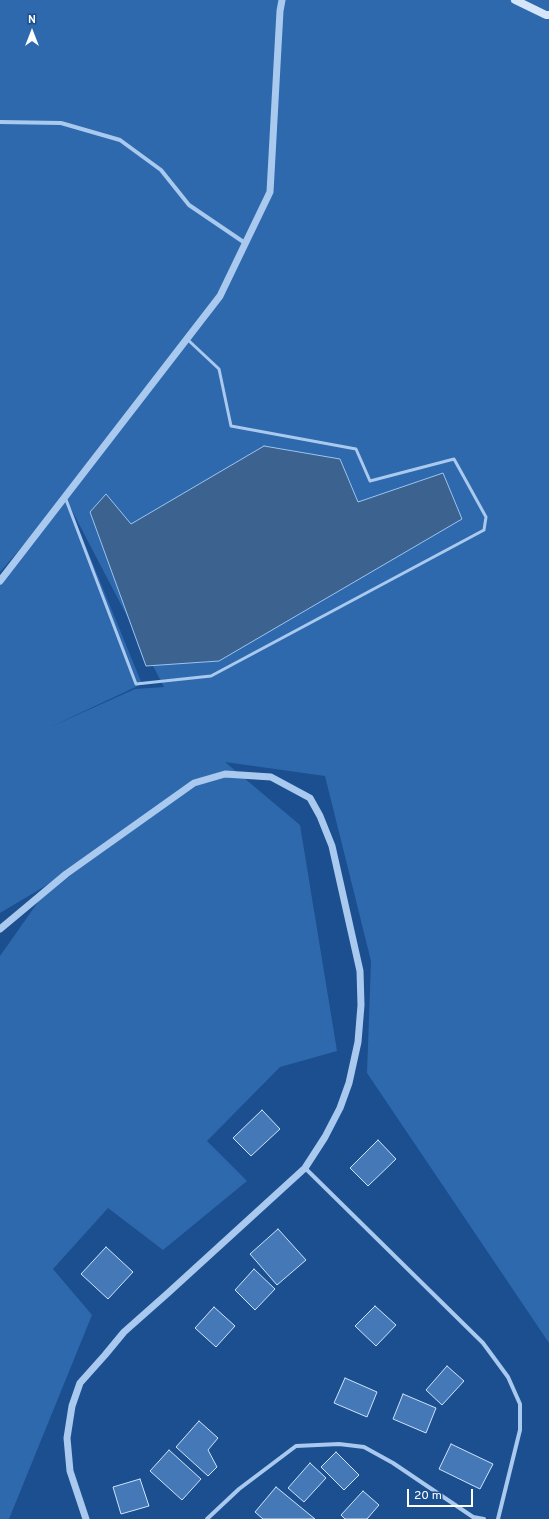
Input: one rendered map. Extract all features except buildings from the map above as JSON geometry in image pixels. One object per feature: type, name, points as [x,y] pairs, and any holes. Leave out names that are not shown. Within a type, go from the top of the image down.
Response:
[{"type":"main road","points":[[515,0],[546,15],[549,15]]},
{"type":"street","points":[[0,581],[220,296],[270,192],[280,11],[282,0]]},
{"type":"street","points":[[0,122],[60,123],[120,140],[161,170],[189,205],[245,243]]},
{"type":"street","points":[[0,929],[66,874],[194,783],[225,774],[271,777],[310,798],[320,816],[332,846],[360,971],[361,1005],[358,1042],[349,1083],[340,1108],[325,1137],[305,1168],[124,1332],[80,1383],[72,1406],[67,1438],[70,1471],[86,1519]]},
{"type":"street","points":[[305,1168],[483,1343],[508,1377],[520,1404],[520,1430],[498,1519]]},
{"type":"street","points":[[207,1519],[239,1489],[296,1446],[339,1444],[364,1447],[393,1463],[473,1517],[484,1519]]},
{"type":"lane","points":[[65,497],[136,684],[211,676],[484,530],[486,517],[454,459],[370,481],[356,449],[231,426],[219,369],[187,339]]},
{"type":"shaded area","points":[[0,0],[549,0],[549,1343],[367,1073],[371,961],[325,776],[225,762],[300,825],[337,1051],[280,1067],[207,1141],[247,1181],[163,1250],[108,1208],[53,1269],[92,1315],[9,1519],[0,1519],[0,956],[52,882],[0,913],[0,584],[60,503],[0,572]],"holes":[[[68,503],[164,687],[135,689],[48,728],[142,684]]]},
{"type":"shaded area","points":[[264,446],[340,459],[358,502],[443,473],[462,519],[219,661],[146,666],[90,512],[106,494],[131,524]]}]
